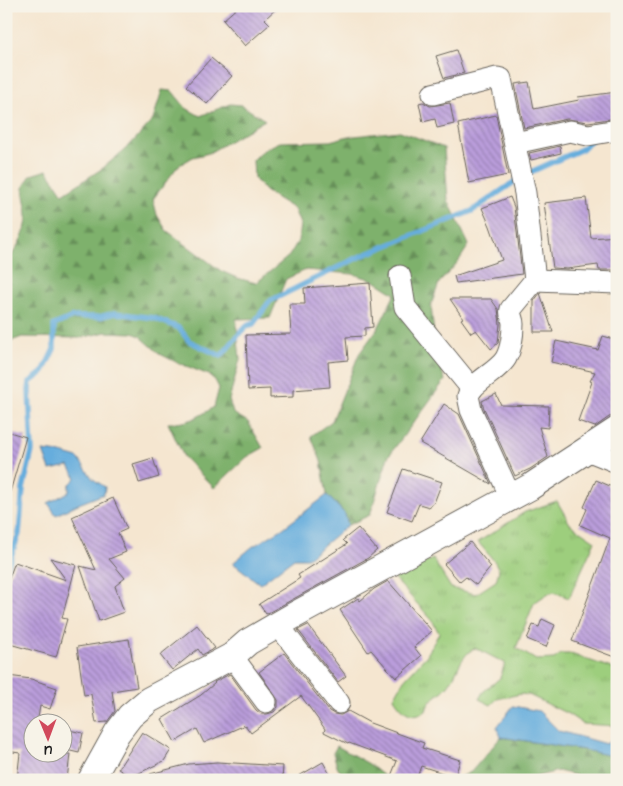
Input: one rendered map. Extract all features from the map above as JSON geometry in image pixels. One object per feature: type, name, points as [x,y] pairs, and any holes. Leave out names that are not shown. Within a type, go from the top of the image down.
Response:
[{"type":"street","points":[[433,94],[500,78],[517,150],[525,193],[535,280],[511,309],[510,314],[513,324],[507,356],[503,363],[472,389],[468,396],[469,405],[511,498]]},
{"type":"street","points":[[517,150],[570,131],[588,135],[617,130]]},
{"type":"street","points":[[400,276],[406,307],[472,389]]},
{"type":"street","points":[[535,280],[617,283]]},
{"type":"street","points":[[91,780],[117,733],[130,716],[149,700],[232,656],[248,642],[278,625],[511,498],[617,430]]},
{"type":"street","points":[[587,450],[617,462]]},
{"type":"street","points":[[278,625],[338,703]]},
{"type":"street","points":[[232,656],[266,702]]},
{"type":"green space","points":[[162,90],[172,91],[186,108],[200,116],[230,104],[241,105],[265,120],[209,153],[193,157],[178,166],[153,199],[157,215],[166,230],[221,271],[256,283],[289,256],[298,241],[300,224],[294,209],[265,191],[254,178],[253,160],[265,149],[280,142],[330,141],[345,137],[400,131],[444,148],[448,200],[469,245],[458,262],[439,283],[431,305],[436,355],[445,380],[388,457],[370,515],[348,525],[345,514],[327,495],[321,461],[311,436],[332,421],[359,354],[378,328],[395,294],[373,280],[353,274],[306,270],[286,279],[270,318],[236,319],[240,359],[229,400],[233,413],[248,422],[263,448],[247,457],[214,488],[184,457],[168,423],[192,419],[214,407],[219,388],[215,380],[209,375],[160,354],[140,336],[133,333],[106,332],[80,338],[22,337],[6,343],[6,261],[10,259],[27,223],[23,188],[31,175],[47,170],[63,194],[103,168],[129,146],[153,120]]},
{"type":"green space","points":[[557,501],[570,524],[595,541],[569,598],[554,592],[547,594],[534,603],[516,648],[536,660],[554,659],[561,654],[571,654],[617,670],[617,726],[583,724],[568,714],[529,695],[521,694],[497,699],[491,705],[479,699],[483,692],[500,678],[505,663],[475,648],[465,656],[451,682],[432,700],[426,711],[416,715],[407,713],[394,698],[404,680],[427,655],[439,633],[432,620],[392,576],[433,559],[451,588],[476,594],[496,581],[499,570],[495,562],[478,542],[525,512]]},
{"type":"green space","points":[[501,737],[617,757],[617,780],[581,780],[575,775],[558,771],[522,780],[454,780],[471,772]]},
{"type":"green space","points":[[337,746],[369,764],[389,780],[349,780],[338,769],[333,753]]},
{"type":"water","points":[[43,451],[61,453],[78,458],[93,479],[105,487],[104,494],[56,515],[48,503],[69,492],[69,485],[76,478],[69,466],[50,470]]},
{"type":"water","points":[[327,495],[345,514],[348,525],[308,558],[294,558],[260,584],[233,563],[252,547],[282,529]]},
{"type":"water","points":[[513,706],[539,711],[559,731],[606,744],[617,735],[617,757],[501,737],[497,727]]},
{"type":"building","points":[[239,6],[279,6],[265,19],[270,24],[245,46],[223,20]]},
{"type":"building","points":[[456,50],[464,73],[444,78],[436,56]]},
{"type":"building","points":[[211,58],[232,76],[207,104],[186,86]]},
{"type":"building","points":[[529,82],[534,109],[579,100],[578,97],[617,92],[617,118],[588,122],[567,119],[524,128],[515,84]]},
{"type":"building","points":[[423,102],[430,106],[450,103],[454,124],[437,128],[435,119],[423,122],[419,103]]},
{"type":"building","points":[[496,115],[508,175],[469,183],[458,124]]},
{"type":"building","points":[[560,146],[561,153],[531,160],[529,153]]},
{"type":"building","points":[[510,197],[514,207],[522,274],[456,283],[454,276],[502,260],[482,208]]},
{"type":"building","points":[[586,198],[591,238],[617,236],[617,270],[599,270],[598,265],[567,269],[553,268],[544,203]]},
{"type":"building","points":[[370,283],[373,327],[365,328],[365,336],[346,337],[348,360],[328,362],[330,387],[293,390],[293,397],[270,398],[270,389],[248,390],[246,335],[291,334],[289,304],[305,304],[304,288]]},
{"type":"building","points":[[540,293],[553,332],[534,332],[534,301]]},
{"type":"building","points":[[450,299],[491,299],[498,309],[500,324],[498,343],[491,349],[476,330],[471,333]]},
{"type":"building","points":[[603,336],[617,340],[617,415],[609,417],[595,427],[578,421],[592,382],[590,381],[595,372],[551,362],[556,341],[598,350]]},
{"type":"building","points":[[496,394],[501,405],[549,406],[548,428],[539,427],[548,457],[515,476],[483,406],[482,401]]},
{"type":"building","points":[[444,404],[459,414],[491,484],[420,443]]},
{"type":"building","points":[[6,431],[26,437],[10,492],[6,492]]},
{"type":"building","points":[[153,458],[159,477],[139,483],[133,464]]},
{"type":"building","points":[[403,469],[442,482],[434,503],[429,507],[419,504],[412,521],[387,512]]},
{"type":"building","points":[[596,480],[617,489],[617,658],[572,641],[610,538],[580,525],[587,509],[584,507]]},
{"type":"building","points":[[113,498],[127,529],[118,533],[126,552],[109,559],[125,578],[115,586],[124,612],[99,621],[80,566],[96,570],[72,517]]},
{"type":"building","points":[[358,528],[377,550],[368,558],[266,614],[259,604],[300,578],[298,575],[347,544],[343,540]]},
{"type":"building","points":[[470,542],[491,567],[476,585],[466,577],[460,582],[444,564]]},
{"type":"building","points":[[50,558],[76,565],[62,618],[67,619],[56,657],[6,643],[6,586],[15,562],[66,580]]},
{"type":"building","points":[[388,581],[432,631],[414,647],[421,656],[396,678],[371,650],[368,652],[340,610],[358,598],[360,601],[374,589]]},
{"type":"building","points":[[542,619],[555,625],[546,647],[527,639],[533,625],[539,627]]},
{"type":"building","points":[[197,625],[215,648],[202,655],[198,649],[172,670],[160,655]]},
{"type":"building","points":[[308,625],[346,676],[338,682],[298,630]]},
{"type":"building","points":[[129,639],[137,687],[112,691],[115,711],[107,722],[96,723],[91,694],[84,695],[77,647]]},
{"type":"building","points":[[284,653],[329,711],[341,715],[348,711],[370,723],[424,743],[422,748],[460,760],[455,777],[421,766],[416,780],[400,780],[391,776],[397,761],[348,744],[324,732],[325,729],[301,696],[251,733],[245,725],[204,743],[197,729],[175,742],[162,719],[201,695],[214,682],[230,674],[256,710],[261,714],[274,712],[278,707],[278,700],[259,672]]},
{"type":"building","points":[[8,676],[31,679],[57,688],[50,709],[40,706],[39,714],[22,714],[22,764],[69,764],[67,780],[17,780],[20,753],[6,751]]},
{"type":"building","points":[[72,731],[83,733],[79,753],[72,751]]},
{"type":"building","points":[[142,732],[171,750],[164,761],[131,777],[118,769]]},
{"type":"building","points":[[217,762],[283,766],[282,780],[150,780],[150,774],[189,764]]},
{"type":"building","points":[[323,762],[333,780],[292,780]]},
{"type":"waterway","points":[[524,175],[582,149],[591,140]]},
{"type":"waterway","points":[[6,570],[19,534],[23,489],[32,451],[30,382],[43,372],[54,349],[54,325],[73,317],[99,317],[115,313],[154,318],[179,328],[189,341],[221,356],[246,326],[253,324],[270,301],[359,257],[472,211],[517,180]]}]
